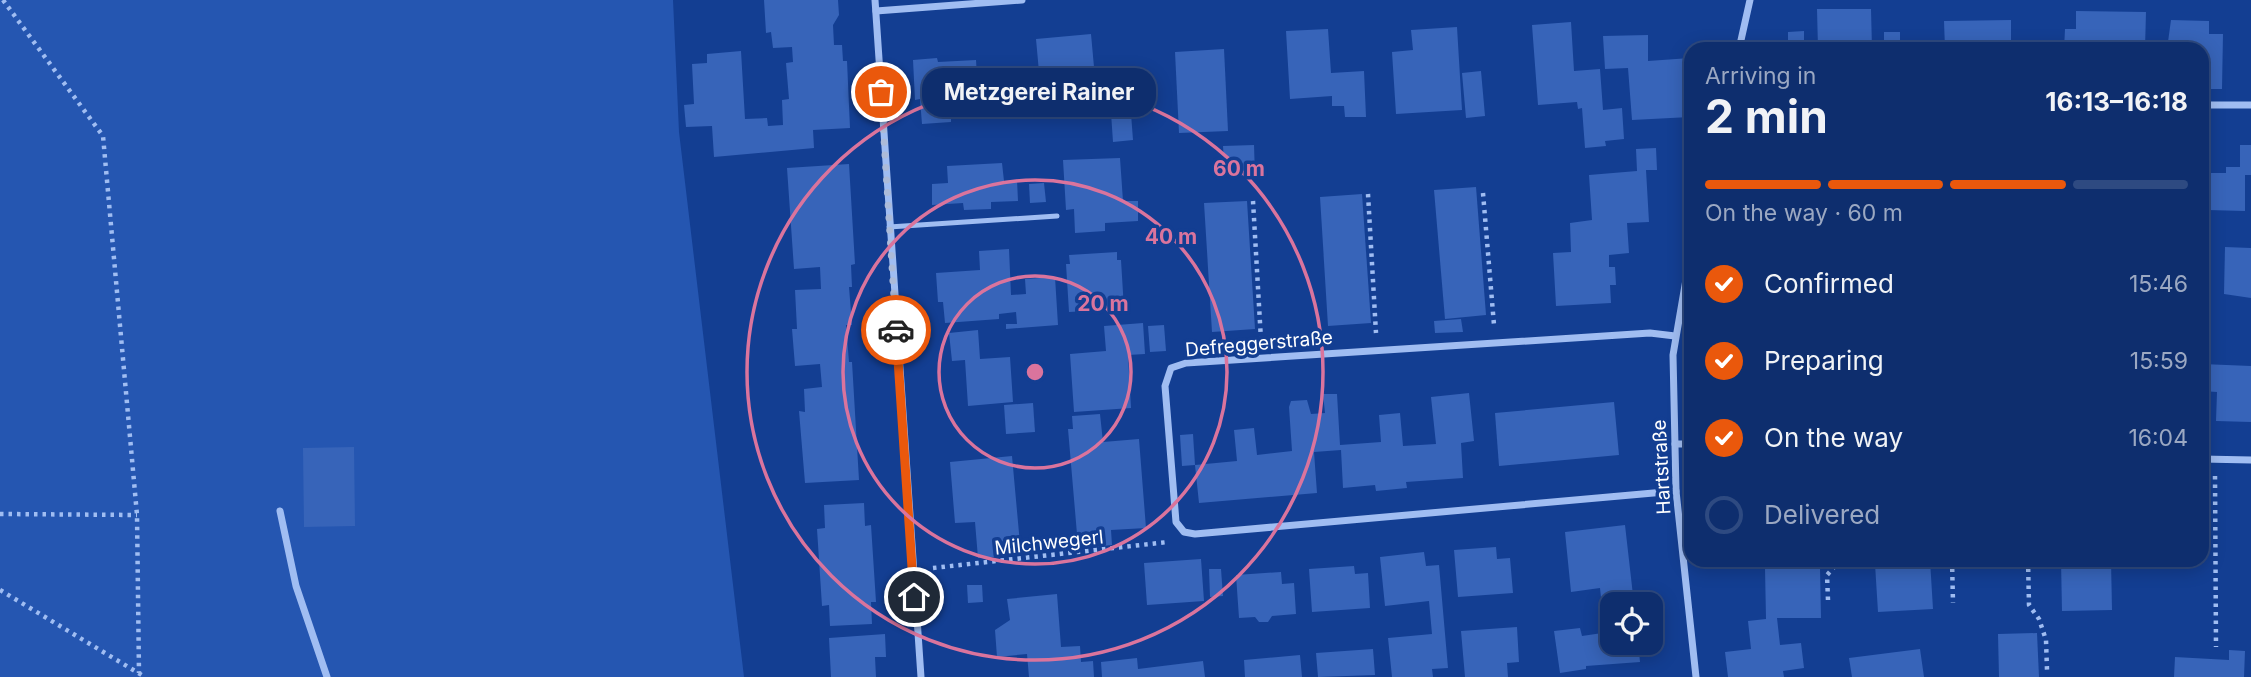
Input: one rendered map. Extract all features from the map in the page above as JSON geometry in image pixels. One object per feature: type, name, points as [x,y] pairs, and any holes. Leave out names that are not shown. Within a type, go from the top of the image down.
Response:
[{"type":"street","points":[[875,0],[921,677]]},
{"type":"street","points":[[876,11],[1023,0]]},
{"type":"street","points":[[1741,42],[1750,0]]},
{"type":"street","points":[[2209,105],[2251,105]]},
{"type":"street","name":"Hartstraße","points":[[1684,288],[1673,355],[1676,491],[1684,565]]},
{"type":"street","name":"Defreggerstraße","points":[[1184,532],[1176,522],[1166,386],[1171,368],[1186,363],[1495,341],[1650,333],[1675,336]]},
{"type":"street","points":[[1675,444],[1684,444]]},
{"type":"street","points":[[2209,459],[2251,460]]},
{"type":"street","points":[[1184,532],[1195,534],[1676,491]]},
{"type":"street","points":[[281,511],[296,586],[327,677]]},
{"type":"street","name":"Hartstraße","points":[[1684,567],[1696,677]]},
{"type":"lane","points":[[889,227],[1057,216]]},
{"type":"path","points":[[3,0],[103,136],[137,514],[139,673]]},
{"type":"path","points":[[1483,193],[1495,341]]},
{"type":"path","points":[[1368,194],[1377,349]]},
{"type":"path","points":[[1252,201],[1262,357]]},
{"type":"path","points":[[2215,479],[2216,647]]},
{"type":"path","points":[[0,514],[137,514]]},
{"type":"path","name":"Milchwegerl","points":[[912,570],[1177,541],[1184,532]]},
{"type":"path","points":[[1828,600],[1827,575],[1834,567]]},
{"type":"path","points":[[1952,567],[1953,603]]},
{"type":"path","points":[[2028,567],[2029,605],[2039,619],[2046,640],[2047,670]]},
{"type":"path","points":[[0,590],[145,677]]},
{"type":"shaded area","points":[[0,0],[673,0],[679,132],[744,677],[0,677]]},
{"type":"building","points":[[764,0],[838,0],[839,15],[833,25],[834,45],[842,45],[843,61],[847,61],[850,128],[813,130],[814,148],[714,157],[712,126],[686,127],[684,105],[694,104],[692,64],[707,63],[707,54],[741,51],[745,119],[767,118],[768,126],[783,125],[782,100],[789,99],[786,63],[793,62],[792,47],[773,48],[771,32],[766,33]]},
{"type":"building","points":[[1817,9],[1871,9],[1872,42],[1818,42]]},
{"type":"building","points":[[2076,11],[2146,12],[2145,42],[2064,42],[2065,29],[2076,29]]},
{"type":"building","points":[[2011,20],[2011,42],[1945,42],[1944,21]]},
{"type":"building","points":[[2171,20],[2209,21],[2209,34],[2223,34],[2222,89],[2209,89],[2209,42],[2168,42]]},
{"type":"building","points":[[1571,22],[1574,71],[1600,69],[1603,110],[1622,108],[1624,139],[1605,141],[1606,146],[1585,148],[1582,108],[1578,109],[1577,102],[1538,105],[1532,25]]},
{"type":"building","points":[[1457,27],[1462,110],[1396,114],[1392,52],[1413,50],[1411,30]]},
{"type":"building","points":[[1328,29],[1331,73],[1364,71],[1366,117],[1345,117],[1344,106],[1332,106],[1332,96],[1290,99],[1286,31]]},
{"type":"building","points":[[1804,31],[1804,42],[1788,42],[1788,32]]},
{"type":"building","points":[[1884,32],[1900,32],[1900,42],[1884,42]]},
{"type":"building","points":[[1091,34],[1096,89],[1041,94],[1036,39]]},
{"type":"building","points":[[1648,35],[1648,61],[1684,58],[1684,117],[1632,120],[1628,68],[1605,69],[1603,36]]},
{"type":"building","points":[[1224,49],[1228,131],[1179,133],[1175,52]]},
{"type":"building","points":[[937,58],[938,62],[976,60],[979,106],[951,108],[951,122],[922,124],[920,99],[915,100],[913,60]]},
{"type":"building","points":[[1481,71],[1485,116],[1466,118],[1462,73]]},
{"type":"building","points":[[1013,77],[1015,117],[991,119],[989,79]]},
{"type":"building","points":[[1129,87],[1133,140],[1113,142],[1111,113],[1093,114],[1092,101],[1098,100],[1097,89]]},
{"type":"building","points":[[1254,145],[1255,175],[1225,176],[1223,146]]},
{"type":"building","points":[[2240,145],[2251,145],[2251,175],[2245,175],[2245,211],[2209,210],[2209,173],[2226,173],[2226,167],[2240,167]]},
{"type":"building","points":[[1656,148],[1657,170],[1646,170],[1649,222],[1627,223],[1629,253],[1609,255],[1609,267],[1615,267],[1616,285],[1610,285],[1611,303],[1556,306],[1553,253],[1571,252],[1570,223],[1592,220],[1589,175],[1637,171],[1636,149]]},
{"type":"building","points":[[1120,158],[1123,201],[1138,201],[1138,221],[1105,223],[1105,231],[1075,233],[1074,209],[1066,210],[1063,160]]},
{"type":"building","points":[[1002,163],[1004,181],[1017,180],[1018,201],[991,202],[991,209],[964,210],[963,203],[932,205],[932,184],[948,183],[947,166]]},
{"type":"building","points":[[849,164],[855,264],[851,265],[852,287],[849,287],[852,325],[846,325],[849,362],[852,362],[859,480],[805,483],[799,411],[805,412],[804,389],[822,387],[820,364],[795,366],[792,329],[797,329],[795,290],[821,289],[820,267],[794,269],[787,168]]},
{"type":"building","points":[[1044,183],[1046,202],[1030,203],[1029,184]]},
{"type":"building","points":[[1476,187],[1486,315],[1445,319],[1434,190]]},
{"type":"building","points":[[1362,194],[1371,323],[1328,326],[1320,197]]},
{"type":"building","points":[[1247,201],[1255,329],[1212,332],[1204,203]]},
{"type":"building","points":[[2225,247],[2251,248],[2251,298],[2224,294]]},
{"type":"building","points":[[1009,249],[1011,295],[1026,294],[1025,279],[1055,277],[1058,325],[1006,329],[1006,324],[1017,324],[1016,312],[999,314],[999,319],[945,323],[943,302],[938,302],[936,273],[980,270],[979,251]]},
{"type":"building","points":[[1117,252],[1117,260],[1121,260],[1124,309],[1069,312],[1066,264],[1070,264],[1069,255]]},
{"type":"building","points":[[1461,319],[1463,332],[1435,333],[1434,321]]},
{"type":"building","points":[[1143,323],[1145,354],[1128,355],[1131,408],[1074,412],[1070,354],[1106,351],[1104,326]]},
{"type":"building","points":[[1164,325],[1166,351],[1150,352],[1148,326]]},
{"type":"building","points":[[978,330],[980,359],[1010,357],[1013,402],[968,406],[965,360],[952,361],[949,333]]},
{"type":"building","points":[[2209,364],[2251,366],[2251,422],[2216,421],[2217,392],[2209,391]]},
{"type":"building","points":[[1469,393],[1474,441],[1461,443],[1463,478],[1406,482],[1407,488],[1376,491],[1375,485],[1343,488],[1341,450],[1314,452],[1317,493],[1199,503],[1195,465],[1237,461],[1234,430],[1254,428],[1257,455],[1292,451],[1289,407],[1291,401],[1307,400],[1311,414],[1325,413],[1323,394],[1337,394],[1340,445],[1381,442],[1379,415],[1400,413],[1403,446],[1436,444],[1431,397]]},
{"type":"building","points":[[1614,402],[1619,455],[1499,466],[1495,413]]},
{"type":"building","points":[[1033,403],[1035,432],[1006,434],[1004,405]]},
{"type":"building","points":[[1100,414],[1103,442],[1139,439],[1146,528],[1111,530],[1112,545],[1081,548],[1080,533],[1077,534],[1068,429],[1073,429],[1072,416]]},
{"type":"building","points":[[1193,434],[1195,465],[1182,466],[1180,435]]},
{"type":"building","points":[[354,447],[355,526],[304,527],[303,448]]},
{"type":"building","points":[[1012,456],[1021,555],[978,558],[975,522],[955,523],[950,462]]},
{"type":"building","points":[[864,503],[865,526],[871,525],[876,602],[871,602],[872,624],[830,626],[829,605],[822,606],[817,529],[825,528],[824,505]]},
{"type":"building","points":[[1625,525],[1633,592],[1600,592],[1600,588],[1571,592],[1565,532]]},
{"type":"building","points":[[1496,547],[1497,559],[1510,558],[1513,593],[1458,597],[1454,550]]},
{"type":"building","points":[[1424,552],[1426,566],[1439,565],[1448,668],[1432,669],[1433,677],[1392,677],[1388,638],[1432,634],[1429,601],[1385,606],[1380,557]]},
{"type":"building","points":[[1201,559],[1204,601],[1147,605],[1144,563]]},
{"type":"building","points":[[1354,566],[1355,574],[1368,573],[1370,608],[1312,612],[1309,569]]},
{"type":"building","points":[[1820,567],[1821,618],[1777,618],[1780,645],[1801,643],[1804,668],[1783,671],[1784,677],[1728,677],[1725,652],[1751,649],[1748,621],[1766,619],[1765,568]]},
{"type":"building","points":[[1875,567],[1930,567],[1933,609],[1878,612]]},
{"type":"building","points":[[2061,567],[2111,567],[2112,610],[2062,611]]},
{"type":"building","points":[[1209,569],[1221,569],[1223,596],[1210,597]]},
{"type":"building","points":[[1281,572],[1282,584],[1294,583],[1296,614],[1272,616],[1268,622],[1259,622],[1255,617],[1239,618],[1236,575]]},
{"type":"building","points":[[967,585],[982,585],[983,602],[968,603]]},
{"type":"building","points":[[1057,594],[1061,647],[1080,646],[1081,662],[1093,661],[1094,677],[1029,677],[1027,654],[997,657],[995,630],[1010,620],[1007,599]]},
{"type":"building","points":[[1517,627],[1519,662],[1507,663],[1508,677],[1465,677],[1461,631]]},
{"type":"building","points":[[1580,628],[1582,636],[1600,633],[1600,655],[1639,655],[1640,662],[1586,666],[1586,669],[1560,673],[1554,631]]},
{"type":"building","points":[[2037,633],[2039,677],[1999,677],[1998,634]]},
{"type":"building","points":[[885,634],[886,657],[875,657],[876,677],[831,677],[829,638]]},
{"type":"building","points":[[1373,649],[1375,675],[1318,677],[1316,653]]},
{"type":"building","points":[[1920,649],[1924,677],[1852,677],[1849,658]]},
{"type":"building","points":[[2229,650],[2245,651],[2244,677],[2174,677],[2175,657],[2229,660]]},
{"type":"building","points":[[1300,655],[1302,677],[1245,677],[1244,660]]},
{"type":"building","points":[[1137,658],[1138,669],[1203,661],[1205,677],[1102,677],[1101,662]]},
{"type":"way so far","points":[[881,92],[896,330]]},
{"type":"place","name":"Metzgerei Rainer","points":[[881,92]]},
{"type":"route","points":[[896,330],[914,597]]}]
